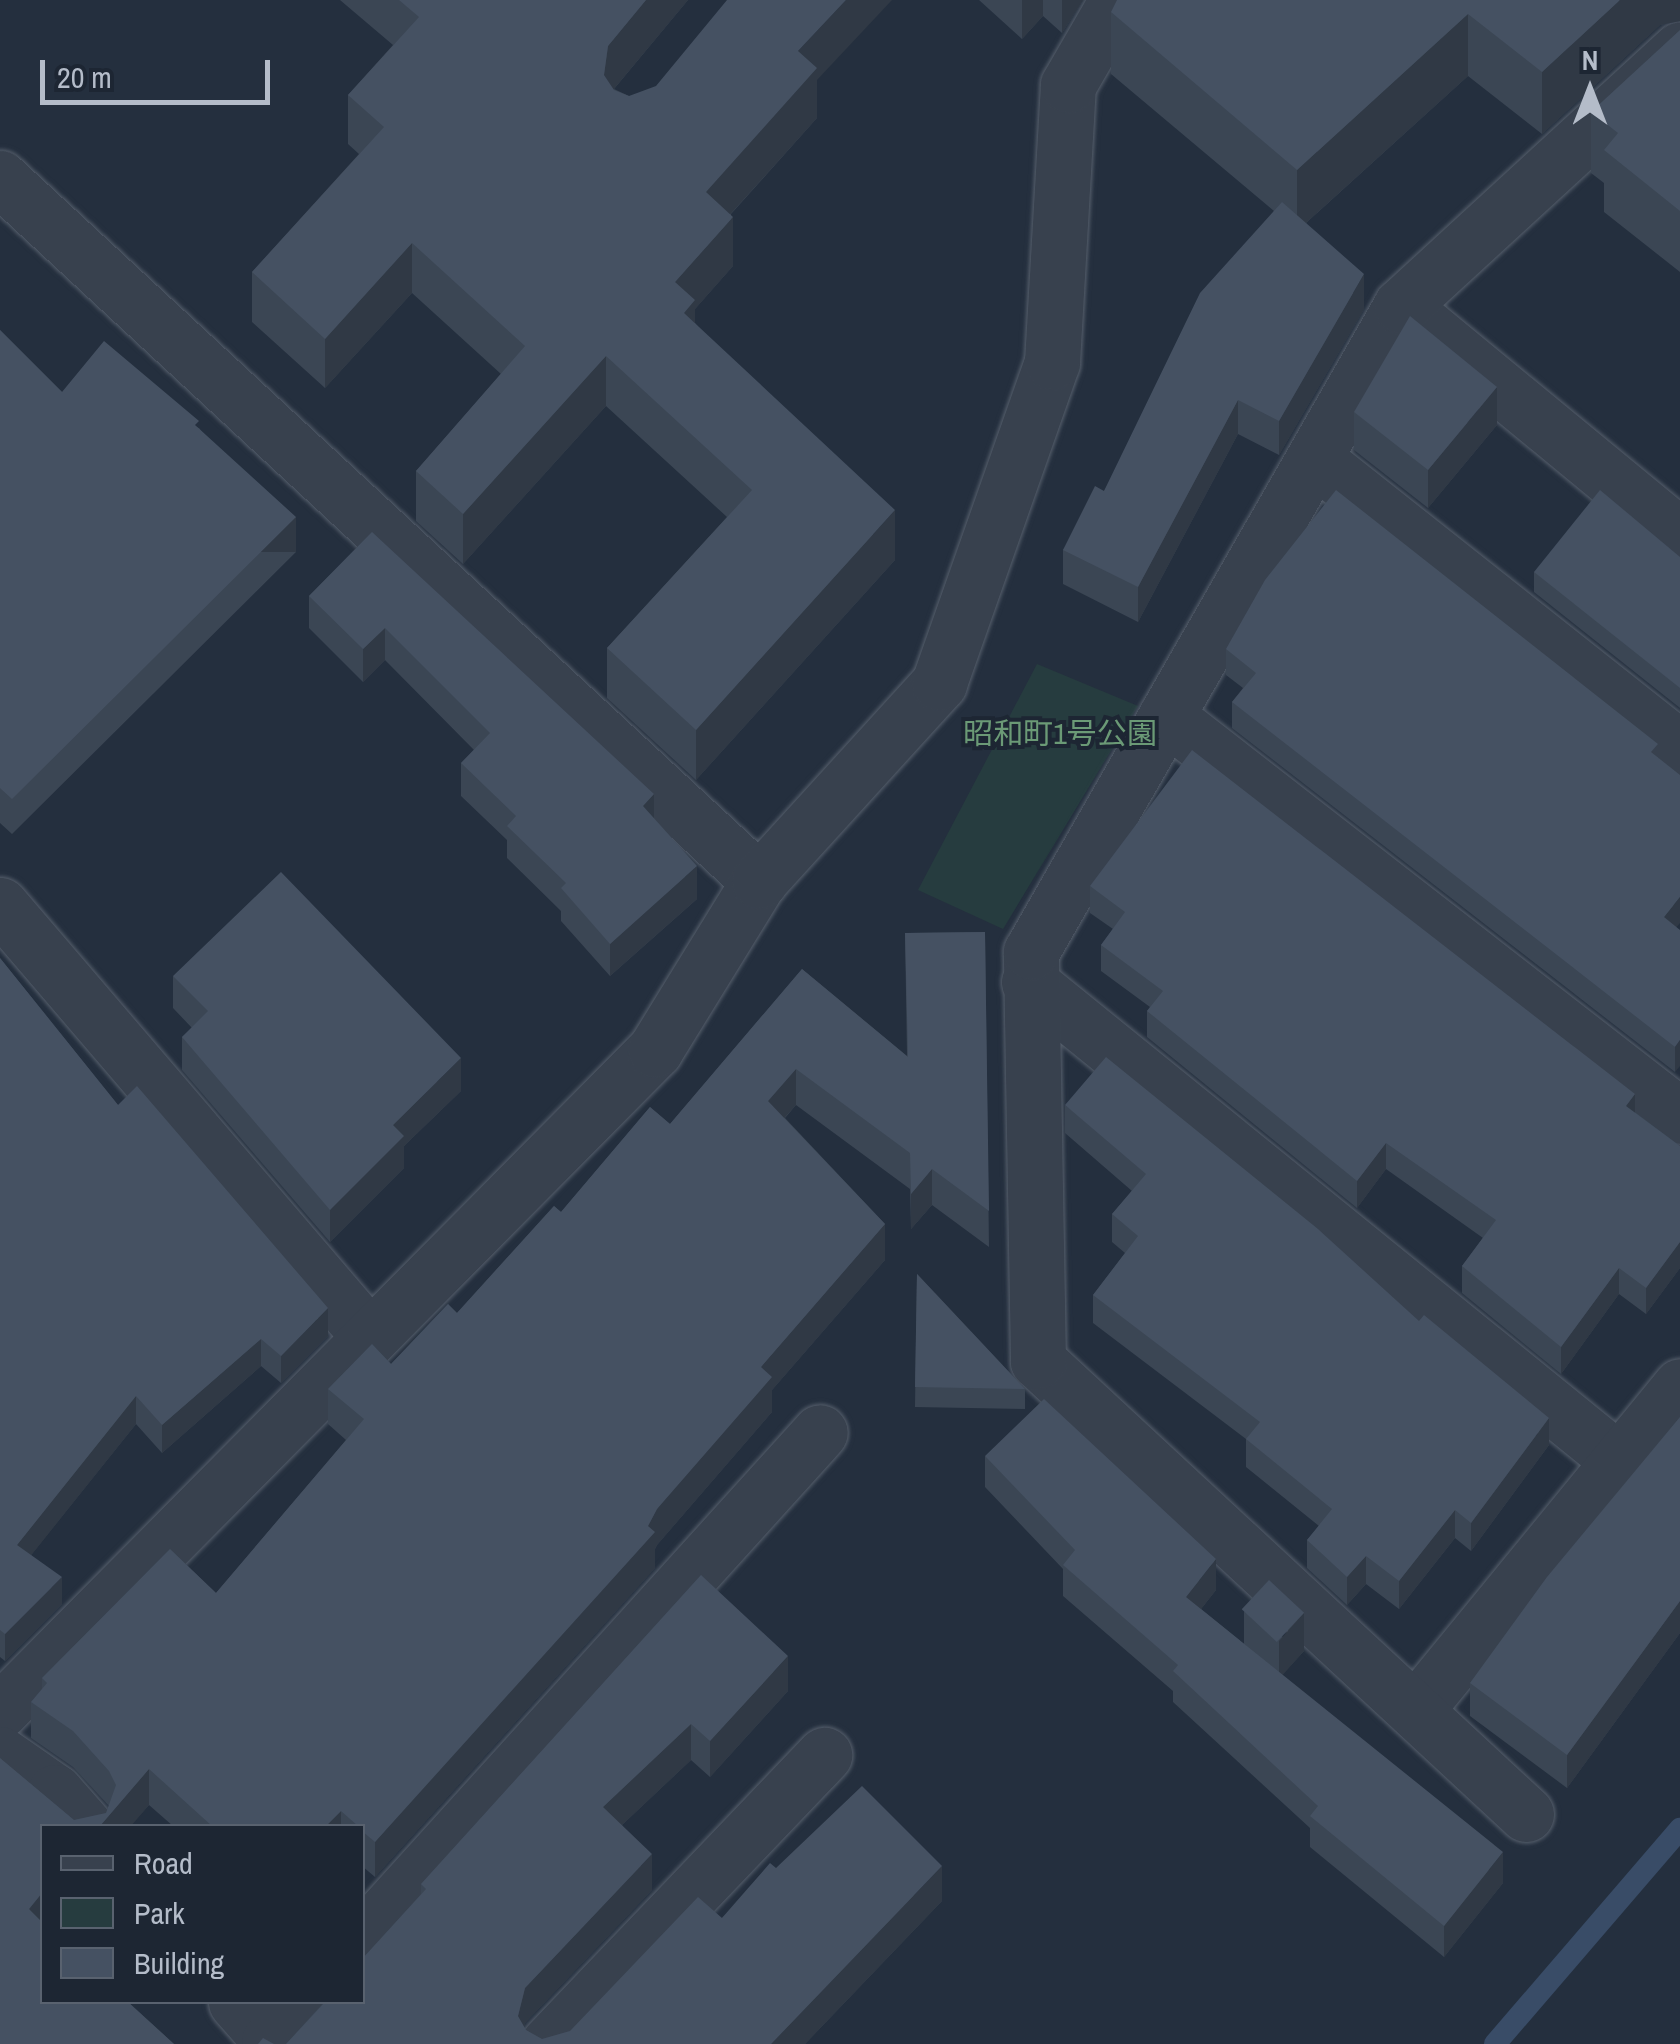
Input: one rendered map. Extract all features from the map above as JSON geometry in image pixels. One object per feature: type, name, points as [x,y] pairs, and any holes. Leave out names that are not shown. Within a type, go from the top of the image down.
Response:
[{"type":"street","points":[[0,1711],[656,1050],[760,881],[939,683],[1052,362],[1068,85],[1117,0]]},
{"type":"street","points":[[1526,1814],[1038,1361],[1031,952],[1401,306],[1680,48]]},
{"type":"street","points":[[0,178],[760,881]]},
{"type":"street","points":[[1401,306],[1680,536]]},
{"type":"street","points":[[1315,460],[1680,748]]},
{"type":"street","points":[[1166,716],[1680,1116]]},
{"type":"street","points":[[0,906],[369,1336]]},
{"type":"street","points":[[1029,982],[1618,1460]]},
{"type":"street","points":[[1416,1709],[1680,1386]]},
{"type":"street","points":[[365,1935],[820,1432]]},
{"type":"street","points":[[0,1754],[55,1792],[83,1824]]},
{"type":"street","points":[[548,2044],[824,1755]]},
{"type":"green space","name":"昭和町1号公園","points":[[1037,664],[1138,706],[1003,929],[918,890]]},
{"type":"building","points":[[399,0],[646,0],[608,46],[604,75],[614,90],[629,96],[656,86],[727,0],[846,0],[798,51],[817,68],[706,192],[733,217],[675,282],[695,300],[684,313],[895,510],[696,730],[607,648],[752,490],[606,356],[463,514],[416,471],[525,346],[412,243],[325,339],[252,272],[384,127],[348,95],[419,17]]},
{"type":"building","points":[[1117,0],[1620,0],[1542,72],[1468,14],[1297,170],[1111,12]]},
{"type":"building","points":[[1680,30],[1680,211],[1604,150],[1618,133],[1591,112]]},
{"type":"building","points":[[1282,202],[1364,274],[1279,421],[1238,400],[1138,587],[1063,550],[1095,486],[1104,491],[1200,293]]},
{"type":"building","points":[[1410,316],[1497,387],[1428,470],[1354,412]]},
{"type":"building","points":[[0,330],[62,392],[104,341],[199,421],[195,425],[296,517],[12,799],[0,788]]},
{"type":"building","points":[[1336,490],[1658,744],[1651,752],[1680,775],[1680,897],[1664,917],[1680,930],[1680,1040],[1675,1047],[1232,702],[1256,673],[1226,649],[1265,580]]},
{"type":"building","points":[[1600,490],[1680,557],[1680,688],[1534,572]]},
{"type":"building","points":[[372,532],[654,794],[643,806],[697,866],[610,944],[561,888],[566,883],[507,826],[516,816],[461,763],[490,733],[385,628],[363,649],[309,596]]},
{"type":"building","points":[[1192,750],[1635,1094],[1626,1106],[1680,1146],[1680,1242],[1646,1288],[1619,1268],[1561,1347],[1462,1266],[1496,1220],[1386,1143],[1357,1181],[1147,1011],[1163,991],[1101,945],[1125,912],[1090,886]]},
{"type":"building","points":[[281,872],[461,1058],[393,1125],[404,1136],[330,1210],[182,1037],[208,1011],[173,976]]},
{"type":"building","points":[[985,932],[989,1211],[932,1169],[911,1194],[910,1153],[796,1069],[768,1101],[885,1224],[761,1367],[772,1377],[657,1509],[648,1526],[655,1532],[375,1842],[365,1834],[365,1824],[356,1824],[341,1811],[328,1824],[210,1824],[149,1769],[102,1824],[40,1824],[40,1895],[29,1909],[40,1920],[40,2004],[130,2004],[174,2044],[0,2044],[0,1758],[74,1820],[106,1813],[116,1785],[109,1771],[73,1731],[31,1702],[47,1683],[42,1678],[170,1549],[216,1593],[364,1419],[328,1389],[372,1344],[391,1364],[448,1304],[457,1313],[554,1206],[561,1212],[650,1107],[670,1124],[802,969],[908,1057],[905,933]]},
{"type":"building","points":[[0,958],[118,1105],[137,1086],[328,1308],[281,1356],[261,1339],[162,1425],[136,1396],[17,1545],[62,1577],[5,1634],[0,1630]]},
{"type":"building","points":[[1106,1057],[1318,1229],[1419,1321],[1424,1315],[1549,1418],[1471,1523],[1455,1510],[1399,1581],[1366,1556],[1347,1577],[1307,1540],[1332,1509],[1246,1439],[1260,1422],[1093,1295],[1138,1236],[1112,1214],[1146,1174],[1065,1105]]},
{"type":"building","points":[[917,1274],[1025,1389],[915,1387]]},
{"type":"building","points":[[1044,1399],[1216,1559],[1186,1597],[1503,1852],[1444,1926],[1310,1816],[1318,1806],[1173,1671],[1178,1665],[1063,1565],[1075,1550],[985,1456]]},
{"type":"building","points":[[1680,1417],[1680,1601],[1567,1755],[1470,1683],[1547,1577]]},
{"type":"building","points":[[701,1575],[788,1656],[710,1741],[691,1724],[603,1807],[652,1854],[525,1988],[518,2016],[526,2030],[542,2039],[570,2031],[698,1897],[722,1918],[770,1863],[776,1868],[862,1786],[942,1866],[771,2044],[286,2044],[323,2004],[365,2004],[365,1956],[426,1889],[421,1884]]},
{"type":"building","points":[[1269,1580],[1304,1613],[1277,1642],[1242,1609]]},
{"type":"waterway","points":[[1495,2044],[1680,1829]]}]
